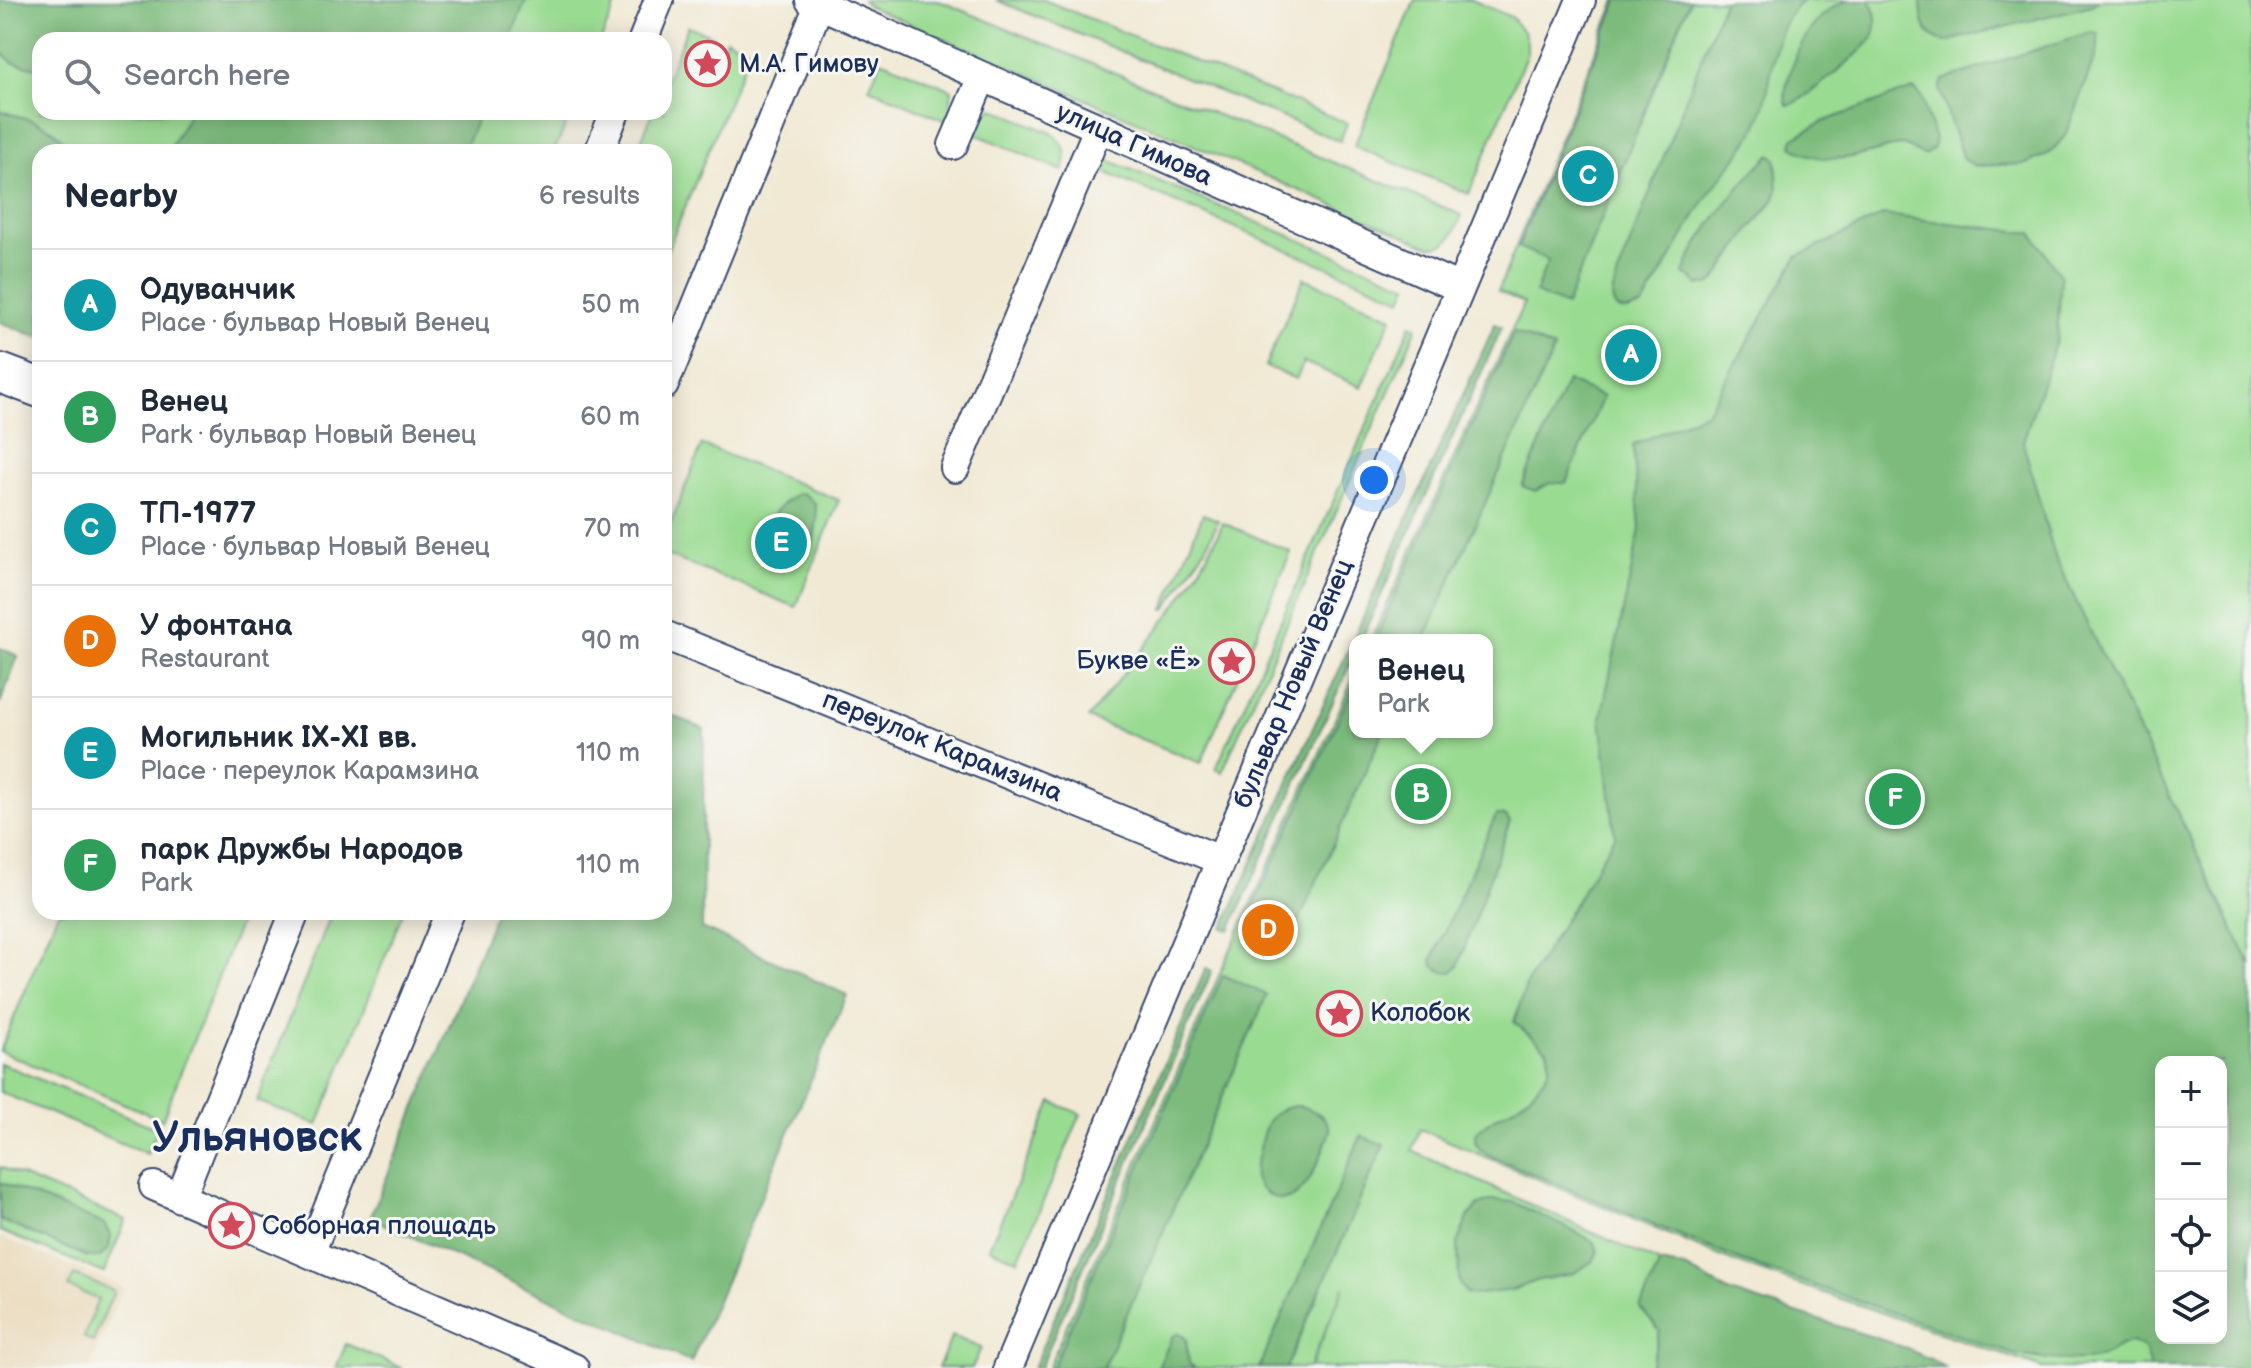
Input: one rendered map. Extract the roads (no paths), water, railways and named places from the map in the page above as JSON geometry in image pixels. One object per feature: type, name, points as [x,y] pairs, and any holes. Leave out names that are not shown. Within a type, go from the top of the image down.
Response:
[{"type":"street","points":[[646,32],[659,0]]},
{"type":"street","name":"бульвар Новый Венец","points":[[1008,1368],[1581,0]]},
{"type":"street","points":[[672,365],[817,1]]},
{"type":"street","name":"улица Гимова","points":[[817,1],[1460,288]]},
{"type":"street","points":[[953,145],[982,77]]},
{"type":"street","points":[[602,144],[612,120]]},
{"type":"street","points":[[955,468],[1098,129]]},
{"type":"street","points":[[0,373],[32,385]]},
{"type":"street","name":"переулок Карамзина","points":[[672,638],[1220,860]]},
{"type":"street","points":[[180,1198],[292,920]]},
{"type":"street","points":[[310,1253],[447,920]]},
{"type":"street","points":[[154,1186],[574,1368]]},
{"type":"place","name":"М.А. Гимову","points":[[708,64]]},
{"type":"place","name":"ТП-1977","points":[[1588,176]]},
{"type":"place","name":"Одуванчик","points":[[1631,355]]},
{"type":"place","name":"Могильник IX-XI вв.","points":[[781,543]]},
{"type":"place","name":"Букве «Ё»","points":[[1232,661]]},
{"type":"place","name":"Венец","points":[[1421,794]]},
{"type":"place","name":"парк Дружбы Народов","points":[[1895,799]]},
{"type":"place","name":"У фонтана","points":[[1268,930]]},
{"type":"place","name":"Колобок","points":[[1339,1013]]},
{"type":"place","name":"Соборная площадь","points":[[231,1226]]},
{"type":"district","name":"Ульяновск","points":[[257,1138]]}]
